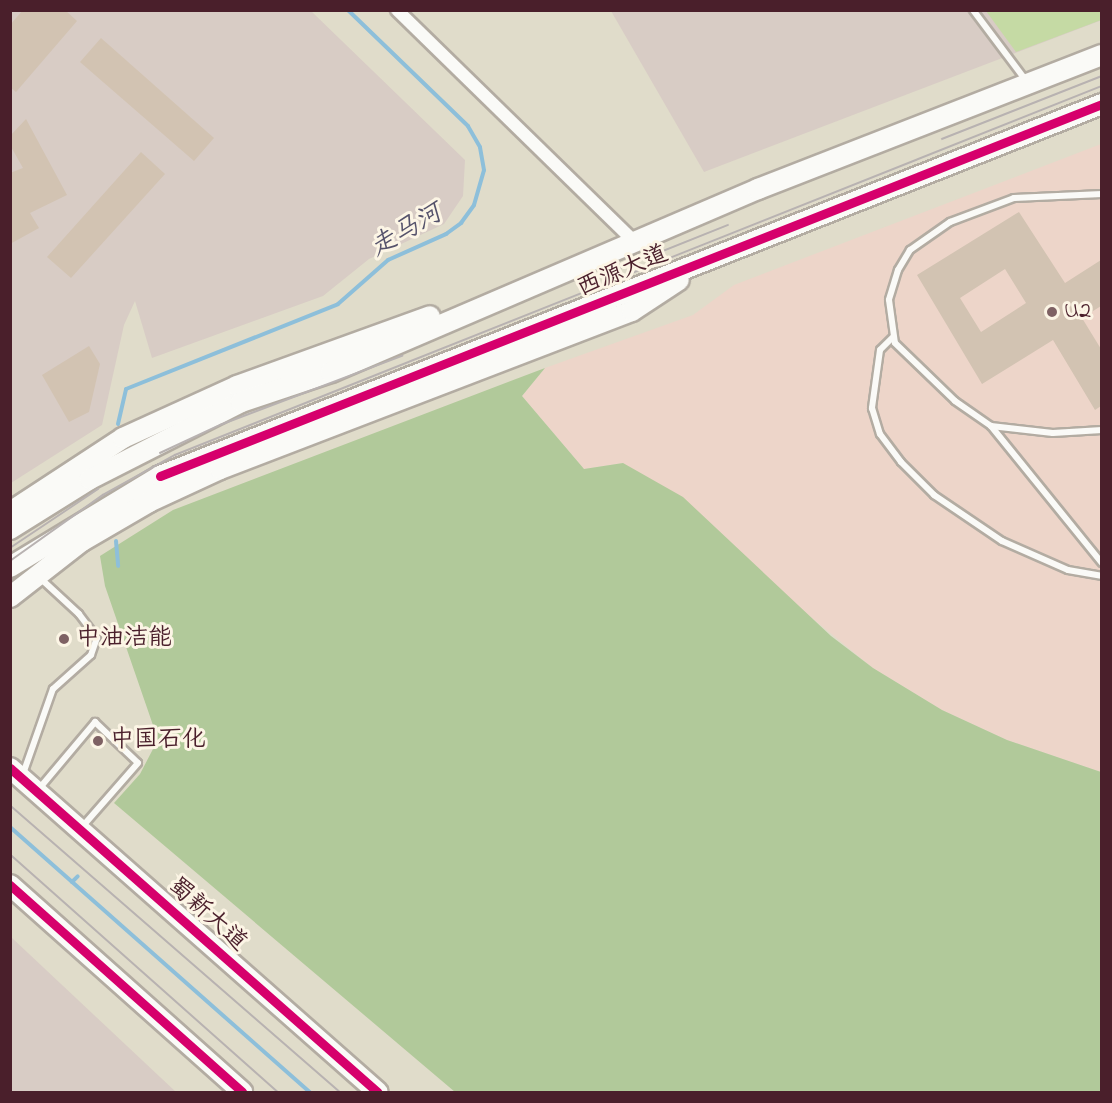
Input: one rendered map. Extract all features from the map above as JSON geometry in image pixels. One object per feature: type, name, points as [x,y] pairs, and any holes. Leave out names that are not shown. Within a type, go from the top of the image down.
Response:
[{"type":"main road","name":"西源大道","points":[[10,530],[90,479],[241,402],[331,372],[489,306],[574,265],[1101,55]]},
{"type":"main road","name":"西源大道","points":[[10,567],[160,476],[1101,104]]},
{"type":"main road","points":[[10,597],[82,541],[149,502],[220,469],[632,311],[726,251]]},
{"type":"main road","points":[[10,512],[123,438],[237,386],[574,265]]},
{"type":"main road","name":"蜀新大道","points":[[23,779],[377,1092]]},
{"type":"main road","points":[[10,885],[242,1092]]},
{"type":"street","points":[[397,10],[634,241]]},
{"type":"lane","points":[[972,10],[1028,83]]},
{"type":"lane","points":[[1101,194],[1014,198],[973,211],[929,235],[910,250],[898,270],[889,300],[893,336],[909,360],[991,426],[1101,563]]},
{"type":"lane","points":[[893,336],[880,350],[872,408],[880,434],[901,462],[934,495],[1002,541],[1068,570],[1101,576]]},
{"type":"lane","points":[[991,426],[1053,433],[1101,430]]},
{"type":"lane","points":[[23,779],[53,689],[91,655],[97,638],[79,614],[37,575]]},
{"type":"lane","points":[[23,779],[95,722],[138,763],[80,829]]},
{"type":"shaded area","points":[[1101,10],[1102,20],[704,172],[611,11]]},
{"type":"shaded area","points":[[11,11],[311,11],[465,160],[463,196],[444,224],[369,259],[323,296],[152,358],[135,301],[124,325],[102,425],[11,483]]},
{"type":"shaded area","points":[[1101,144],[1101,772],[1007,740],[942,710],[873,668],[623,463],[584,469],[522,396],[545,368],[693,315],[734,285]]},
{"type":"shaded area","points":[[11,937],[176,1092],[11,1092]]},
{"type":"green space","points":[[986,11],[1101,11],[1101,20],[1016,52]]},
{"type":"green space","points":[[545,368],[522,396],[584,469],[623,463],[683,497],[831,636],[873,668],[942,710],[1007,740],[1101,772],[1101,1092],[455,1092],[114,803],[140,774],[153,749],[155,731],[105,586],[100,556],[173,510]]},
{"type":"building","points":[[23,10],[65,10],[77,21],[16,92],[10,87],[10,25]]},
{"type":"building","points":[[101,38],[214,138],[194,161],[80,62]]},
{"type":"building","points":[[26,119],[67,195],[30,213],[39,228],[10,244],[10,173],[23,168],[10,145],[10,136]]},
{"type":"building","points":[[141,152],[165,174],[71,278],[47,257]]},
{"type":"building","name":"U2","points":[[1019,212],[1065,283],[1101,260],[1101,306],[1082,318],[1101,349],[1101,406],[1095,410],[1053,340],[982,384],[917,275]],"holes":[[[1005,269],[1026,303],[981,332],[960,298]]]},
{"type":"building","points":[[89,346],[100,364],[89,412],[69,422],[42,375]]},
{"type":"waterway","name":"走马河","points":[[118,424],[126,389],[338,304],[388,260],[446,234],[461,223],[474,205],[484,170],[480,147],[468,126],[348,10]]},
{"type":"waterway","name":"走马河","points":[[116,541],[118,566]]},
{"type":"waterway","points":[[10,827],[310,1092]]},
{"type":"waterway","name":"走马河","points":[[72,882],[78,876]]},
{"type":"tram line","points":[[942,139],[1102,76]]},
{"type":"tram line","points":[[10,561],[103,495],[175,455],[1102,86]]},
{"type":"tram line","points":[[608,273],[728,225]]},
{"type":"tram line","points":[[160,453],[220,425],[402,356]]},
{"type":"tram line","points":[[10,548],[98,489]]},
{"type":"tram line","points":[[10,805],[340,1092]]},
{"type":"tram line","points":[[10,854],[278,1092]]},
{"type":"cycle path","points":[[160,476],[1102,104]]},
{"type":"cycle path","points":[[10,768],[377,1092]]},
{"type":"cycle path","points":[[10,885],[242,1092]]},
{"type":"place","name":"U2","points":[[1052,312]]},
{"type":"place","name":"中油洁能","points":[[64,639]]},
{"type":"place","name":"中国石化","points":[[98,741]]}]
